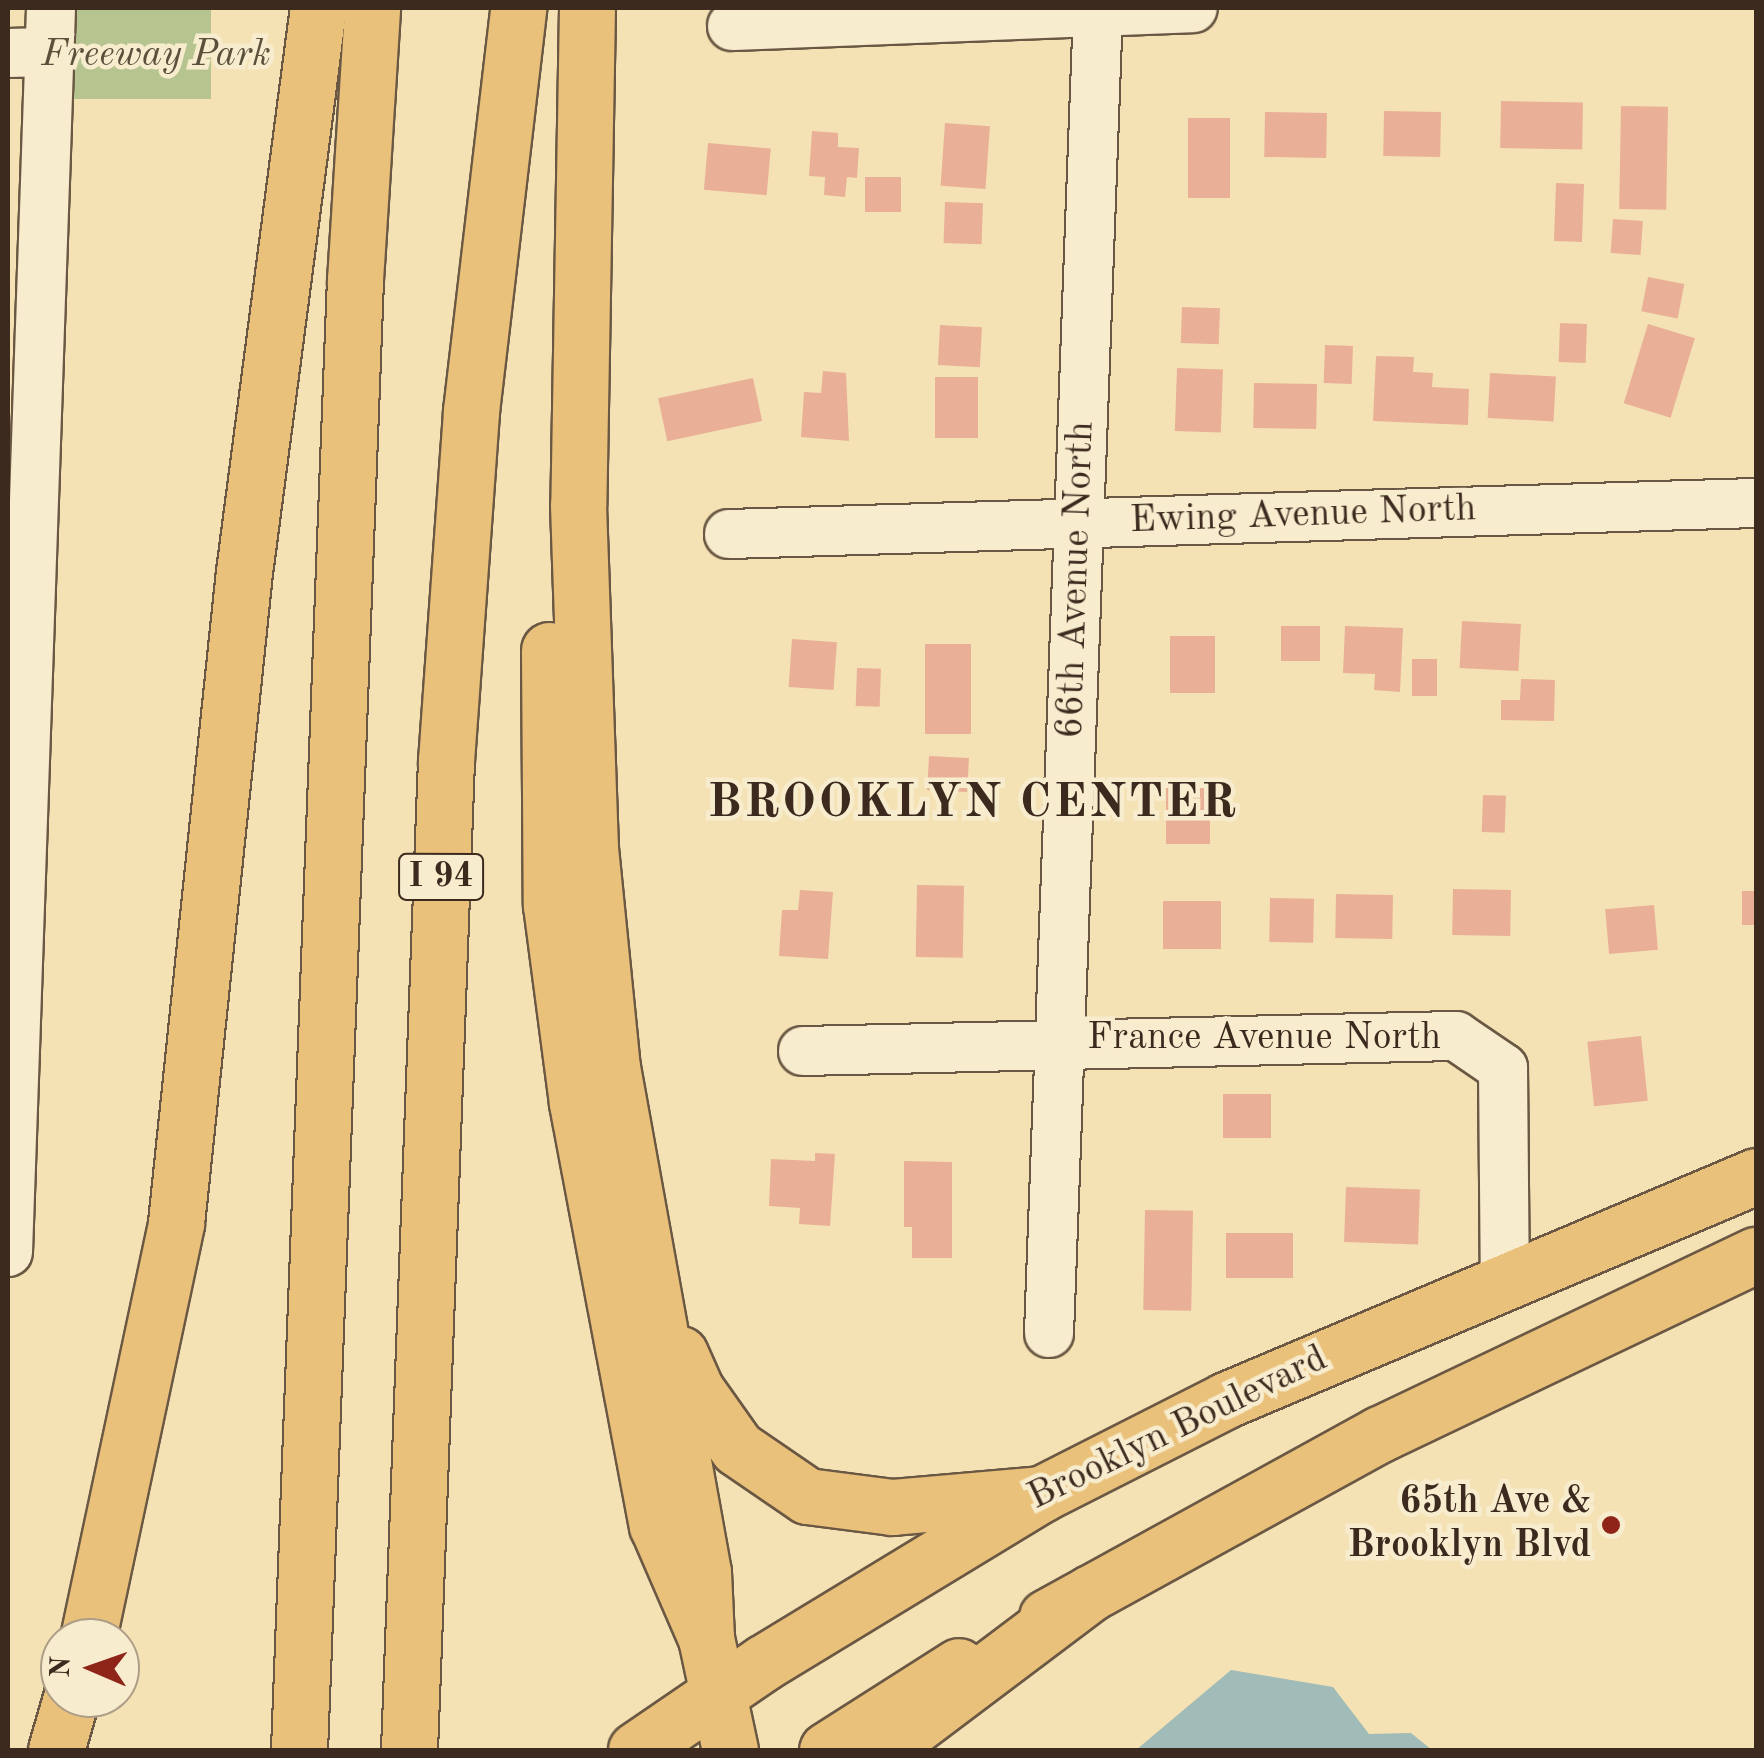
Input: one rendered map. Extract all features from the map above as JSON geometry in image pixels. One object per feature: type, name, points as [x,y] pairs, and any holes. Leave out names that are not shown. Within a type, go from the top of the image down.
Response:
[{"type":"main road","points":[[92,1618],[176,1223],[244,572],[318,8]]},
{"type":"main road","points":[[299,1750],[355,280],[372,8]]},
{"type":"main road","name":"I 94","points":[[409,1750],[446,761],[471,411],[518,8]]},
{"type":"main road","points":[[587,8],[578,505],[596,924],[623,1139],[703,1572],[706,1638]]},
{"type":"main road","points":[[578,505],[550,615],[547,832],[558,972],[600,1240],[657,1525],[706,1638],[722,1692],[730,1750]]},
{"type":"main road","name":"Brooklyn Boulevard","points":[[636,1750],[722,1692],[1041,1494],[1226,1400],[1756,1176]]},
{"type":"main road","points":[[827,1750],[932,1681],[1380,1434],[1756,1255]]},
{"type":"main road","points":[[652,1292],[714,1419],[737,1448],[783,1484],[862,1506],[958,1506],[1041,1494]]},
{"type":"main road","points":[[882,1750],[1090,1593]]},
{"type":"main road","points":[[56,1750],[65,1718]]},
{"type":"street","points":[[732,26],[1193,8]]},
{"type":"street","name":"66th Avenue North","points":[[1049,1333],[1098,9]]},
{"type":"street","points":[[8,1252],[19,565],[36,37]]},
{"type":"street","name":"Ewing Avenue North","points":[[730,534],[1756,503]]},
{"type":"street","name":"France Avenue North","points":[[803,1051],[1059,1040],[1418,1032],[1456,1036],[1484,1050],[1503,1068],[1505,1280]]},
{"type":"green space","name":"Freeway Park","points":[[71,8],[211,8],[211,99],[71,99]]},
{"type":"water","points":[[1231,1670],[1333,1687],[1369,1734],[1411,1733],[1432,1750],[1136,1750]]},
{"type":"building","points":[[1501,101],[1583,102],[1582,149],[1500,148]]},
{"type":"building","points":[[1621,106],[1668,107],[1666,210],[1619,209]]},
{"type":"building","points":[[1384,111],[1441,112],[1440,157],[1383,156]]},
{"type":"building","points":[[1265,112],[1327,113],[1326,158],[1264,157]]},
{"type":"building","points":[[1188,118],[1230,118],[1230,198],[1188,198]]},
{"type":"building","points":[[945,123],[990,126],[985,189],[941,186]]},
{"type":"building","points":[[812,131],[838,133],[838,147],[859,148],[857,178],[847,177],[845,197],[824,195],[825,177],[809,176]]},
{"type":"building","points":[[708,143],[771,148],[767,195],[704,190]]},
{"type":"building","points":[[865,177],[901,177],[901,212],[865,212]]},
{"type":"building","points":[[1556,183],[1584,184],[1582,242],[1554,241]]},
{"type":"building","points":[[945,202],[983,203],[982,244],[944,243]]},
{"type":"building","points":[[1613,219],[1643,221],[1641,255],[1611,253]]},
{"type":"building","points":[[1648,277],[1684,284],[1678,318],[1641,311]]},
{"type":"building","points":[[1182,307],[1220,308],[1219,344],[1181,343]]},
{"type":"building","points":[[1560,323],[1587,324],[1586,363],[1559,362]]},
{"type":"building","points":[[1648,324],[1695,338],[1671,418],[1624,403]]},
{"type":"building","points":[[940,325],[982,327],[980,367],[938,365]]},
{"type":"building","points":[[1325,345],[1353,346],[1352,384],[1324,383]]},
{"type":"building","points":[[1376,356],[1414,357],[1413,372],[1433,373],[1432,387],[1469,389],[1468,425],[1373,421]]},
{"type":"building","points":[[1177,368],[1223,370],[1221,433],[1175,431]]},
{"type":"building","points":[[823,371],[846,373],[849,441],[801,437],[804,392],[821,393]]},
{"type":"building","points":[[1490,373],[1556,376],[1554,421],[1488,418]]},
{"type":"building","points":[[935,377],[978,377],[978,438],[935,438]]},
{"type":"building","points":[[753,378],[762,421],[667,441],[658,398]]},
{"type":"building","points":[[1254,383],[1317,384],[1316,429],[1253,428]]},
{"type":"building","points":[[1462,621],[1521,624],[1518,671],[1460,668]]},
{"type":"building","points":[[1281,626],[1320,626],[1320,661],[1281,661]]},
{"type":"building","points":[[1345,626],[1403,628],[1400,692],[1374,690],[1375,674],[1343,673]]},
{"type":"building","points":[[1170,636],[1215,636],[1215,693],[1170,693]]},
{"type":"building","points":[[792,639],[837,642],[834,690],[789,687]]},
{"type":"building","points":[[925,644],[971,644],[971,734],[925,734]]},
{"type":"building","points":[[1412,659],[1437,659],[1437,696],[1412,696]]},
{"type":"building","points":[[857,668],[881,669],[880,707],[856,706]]},
{"type":"building","points":[[1521,679],[1555,680],[1554,721],[1501,720],[1501,700],[1520,700]]},
{"type":"building","points":[[929,756],[969,758],[967,792],[927,790]]},
{"type":"building","points":[[1166,783],[1210,783],[1210,844],[1166,844]]},
{"type":"building","points":[[1483,795],[1506,796],[1505,833],[1482,832]]},
{"type":"building","points":[[917,885],[964,886],[963,958],[916,957]]},
{"type":"building","points":[[1453,889],[1511,890],[1510,936],[1452,935]]},
{"type":"building","points":[[800,890],[833,892],[828,959],[779,956],[782,910],[798,910]]},
{"type":"building","points":[[1742,891],[1756,891],[1756,925],[1742,925]]},
{"type":"building","points":[[1336,894],[1393,895],[1392,939],[1335,938]]},
{"type":"building","points":[[1270,898],[1314,899],[1313,943],[1269,942]]},
{"type":"building","points":[[1163,901],[1221,901],[1221,949],[1163,949]]},
{"type":"building","points":[[1654,905],[1658,950],[1609,954],[1605,909]]},
{"type":"building","points":[[1641,1036],[1648,1101],[1594,1106],[1587,1042]]},
{"type":"building","points":[[1223,1094],[1271,1094],[1271,1138],[1223,1138]]},
{"type":"building","points":[[815,1153],[835,1154],[830,1226],[799,1224],[800,1208],[769,1206],[771,1159],[815,1161]]},
{"type":"building","points":[[904,1161],[952,1162],[952,1258],[912,1258],[912,1227],[904,1227]]},
{"type":"building","points":[[1346,1187],[1420,1190],[1418,1245],[1344,1242]]},
{"type":"building","points":[[1145,1210],[1193,1211],[1191,1311],[1143,1310]]},
{"type":"building","points":[[1226,1233],[1293,1233],[1293,1278],[1226,1278]]},
{"type":"place","name":"65th Ave & Brooklyn Blvd","points":[[1611,1525]]},
{"type":"district","name":"BROOKLYN CENTER","points":[[973,804]]}]
